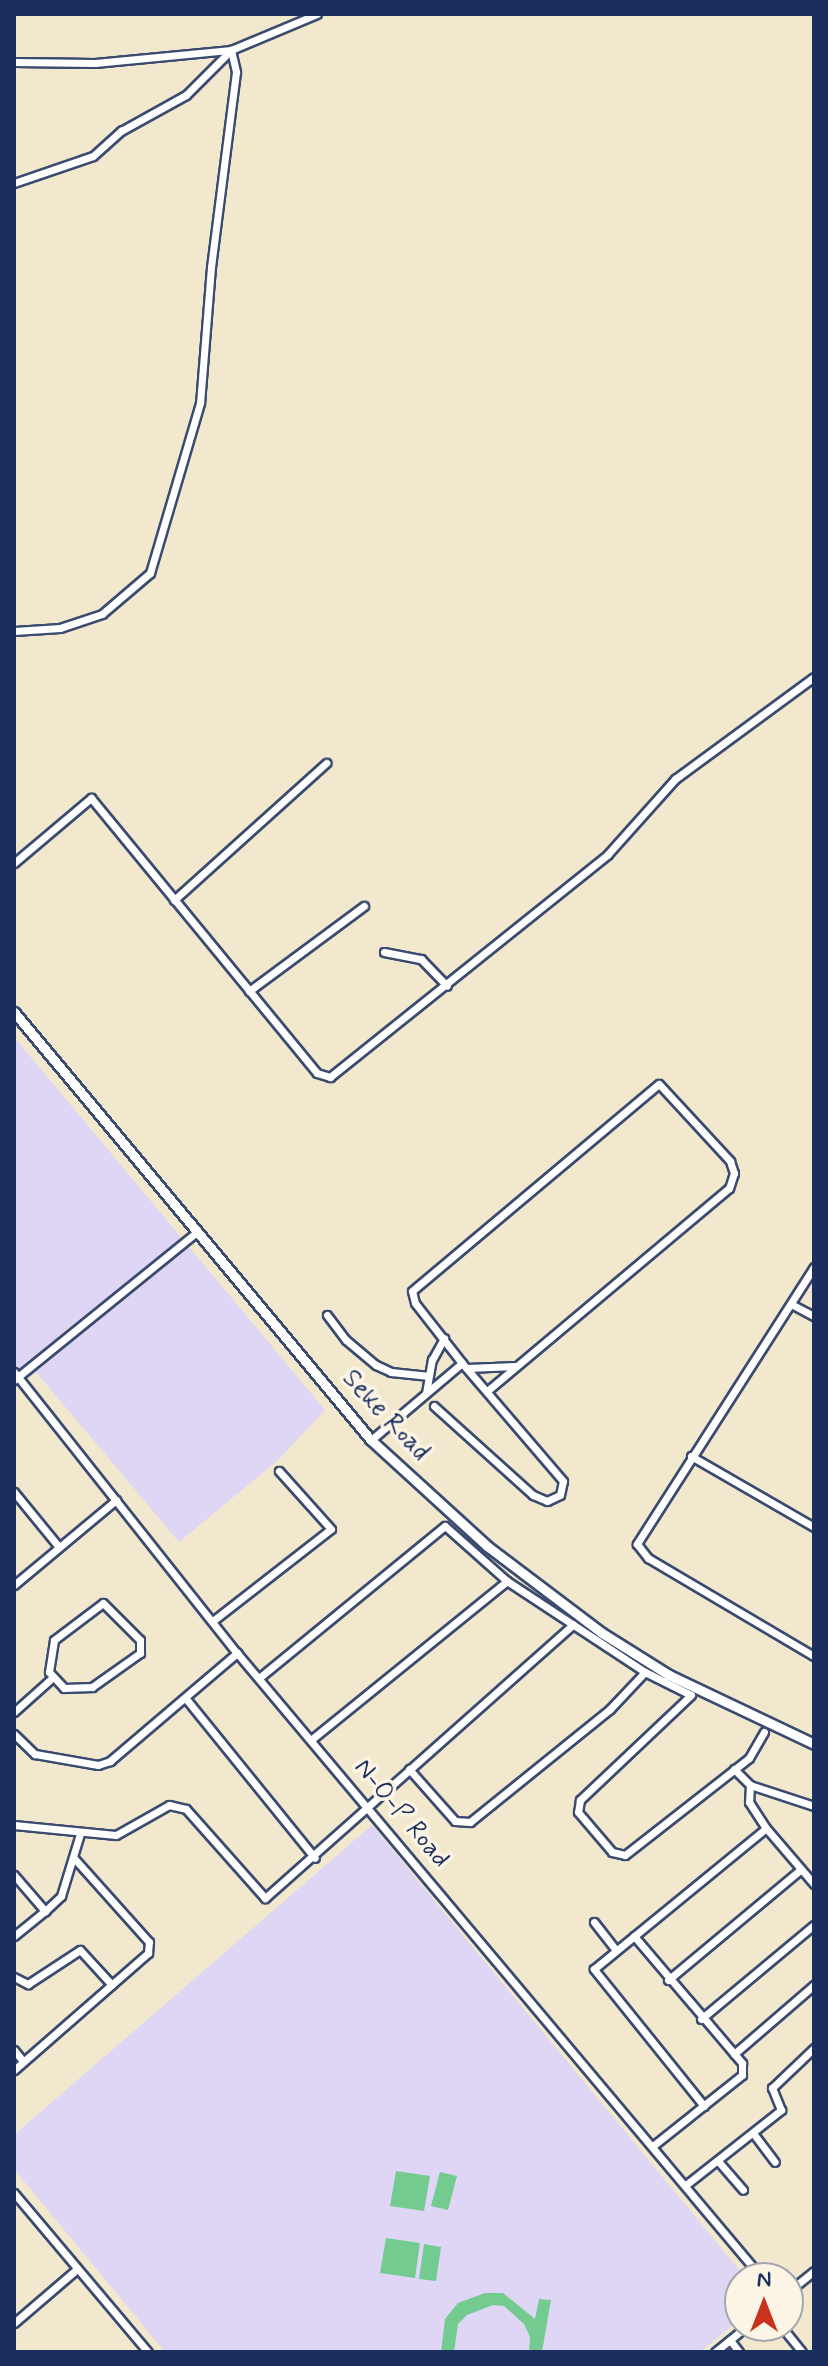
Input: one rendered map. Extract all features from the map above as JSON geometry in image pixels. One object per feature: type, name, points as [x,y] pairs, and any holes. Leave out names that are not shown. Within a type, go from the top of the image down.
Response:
[{"type":"main road","name":"Seke Road","points":[[14,1012],[371,1440],[487,1546],[602,1633],[717,1701],[814,1744]]},
{"type":"street","points":[[14,62],[95,63],[231,50],[317,14]]},
{"type":"street","points":[[14,183],[93,156],[121,131],[186,95],[231,50]]},
{"type":"street","points":[[14,631],[60,628],[102,614],[150,573],[200,403],[211,267],[236,72],[231,50]]},
{"type":"street","points":[[14,863],[91,798],[317,1073],[330,1077],[608,854],[675,779],[814,677]]},
{"type":"street","points":[[174,900],[326,763]]},
{"type":"street","points":[[249,991],[364,906]]},
{"type":"street","points":[[384,952],[421,959],[447,986]]},
{"type":"street","points":[[434,1406],[533,1495],[554,1500],[563,1481],[488,1390],[464,1366],[412,1299],[416,1287],[659,1084],[730,1161],[733,1181],[488,1390]]},
{"type":"street","points":[[15,1376],[197,1232]]},
{"type":"street","points":[[814,1267],[638,1539],[638,1549],[814,1656]]},
{"type":"street","points":[[791,1304],[814,1316]]},
{"type":"street","points":[[327,1315],[346,1340],[376,1365],[391,1372],[427,1376]]},
{"type":"street","points":[[426,1393],[427,1376],[444,1338]]},
{"type":"street","points":[[371,1440],[426,1393],[464,1366],[516,1366]]},
{"type":"street","name":"N-O-P Road","points":[[15,1376],[214,1620],[237,1653],[687,2184],[749,2262]]},
{"type":"street","points":[[691,1456],[814,1527]]},
{"type":"street","points":[[214,1620],[331,1529],[279,1471]]},
{"type":"street","points":[[14,1492],[59,1547]]},
{"type":"street","points":[[14,1585],[116,1500]]},
{"type":"street","points":[[259,1678],[445,1526],[507,1581],[645,1672],[691,1695],[580,1800],[578,1812],[612,1852],[625,1855],[749,1758],[764,1732]]},
{"type":"street","points":[[312,1739],[507,1581]]},
{"type":"street","points":[[99,1604],[111,1607],[140,1640],[137,1657],[92,1687],[71,1690],[52,1678],[48,1658],[54,1640],[99,1604]]},
{"type":"street","points":[[14,1825],[80,1834],[123,1833],[169,1805],[186,1809],[265,1898],[315,1858],[409,1769],[573,1625]]},
{"type":"street","points":[[14,1734],[35,1754],[98,1765],[115,1758],[187,1700],[237,1653]]},
{"type":"street","points":[[409,1769],[455,1821],[470,1822],[610,1709],[645,1672]]},
{"type":"street","points":[[14,1712],[52,1678]]},
{"type":"street","points":[[187,1700],[315,1858]]},
{"type":"street","points":[[734,1769],[750,1785],[814,1806]]},
{"type":"street","points":[[750,1785],[749,1802],[766,1828],[814,1884]]},
{"type":"street","points":[[704,2106],[594,1969],[766,1828]]},
{"type":"street","points":[[14,1936],[61,1896],[80,1834]]},
{"type":"street","points":[[14,2070],[148,1953],[149,1942],[74,1858]]},
{"type":"street","points":[[668,1980],[801,1869]]},
{"type":"street","points":[[14,1875],[45,1911]]},
{"type":"street","points":[[594,1922],[616,1950]]},
{"type":"street","points":[[701,2019],[814,1925]]},
{"type":"street","points":[[634,1936],[701,2019],[742,2063],[742,2075],[654,2145]]},
{"type":"street","points":[[14,1977],[28,1984],[80,1950],[112,1985]]},
{"type":"street","points":[[734,2054],[814,1985]]},
{"type":"street","points":[[687,2184],[781,2110],[772,2088],[814,2048]]},
{"type":"street","points":[[14,2050],[23,2061]]},
{"type":"street","points":[[753,2133],[775,2162]]},
{"type":"street","points":[[718,2161],[743,2190]]},
{"type":"street","points":[[14,2193],[148,2352]]},
{"type":"street","points":[[14,2323],[77,2269]]},
{"type":"shaded area","points":[[14,1037],[325,1410],[277,1461],[179,1542],[36,1372],[14,1389]]},
{"type":"shaded area","points":[[372,1825],[733,2262],[724,2262],[724,2332],[700,2352],[165,2352],[14,2169],[14,2135]]},
{"type":"green space","points":[[396,2171],[430,2176],[424,2211],[390,2206]]},
{"type":"green space","points":[[440,2172],[457,2176],[448,2210],[431,2206]]},
{"type":"green space","points":[[386,2238],[420,2243],[415,2278],[380,2273]]},
{"type":"green space","points":[[424,2244],[441,2247],[436,2281],[419,2279]]},
{"type":"green space","points":[[485,2293],[503,2293],[535,2319],[539,2299],[551,2300],[542,2352],[529,2352],[530,2337],[524,2324],[504,2306],[493,2305],[467,2315],[458,2324],[454,2352],[441,2352],[445,2319],[458,2303]]}]
